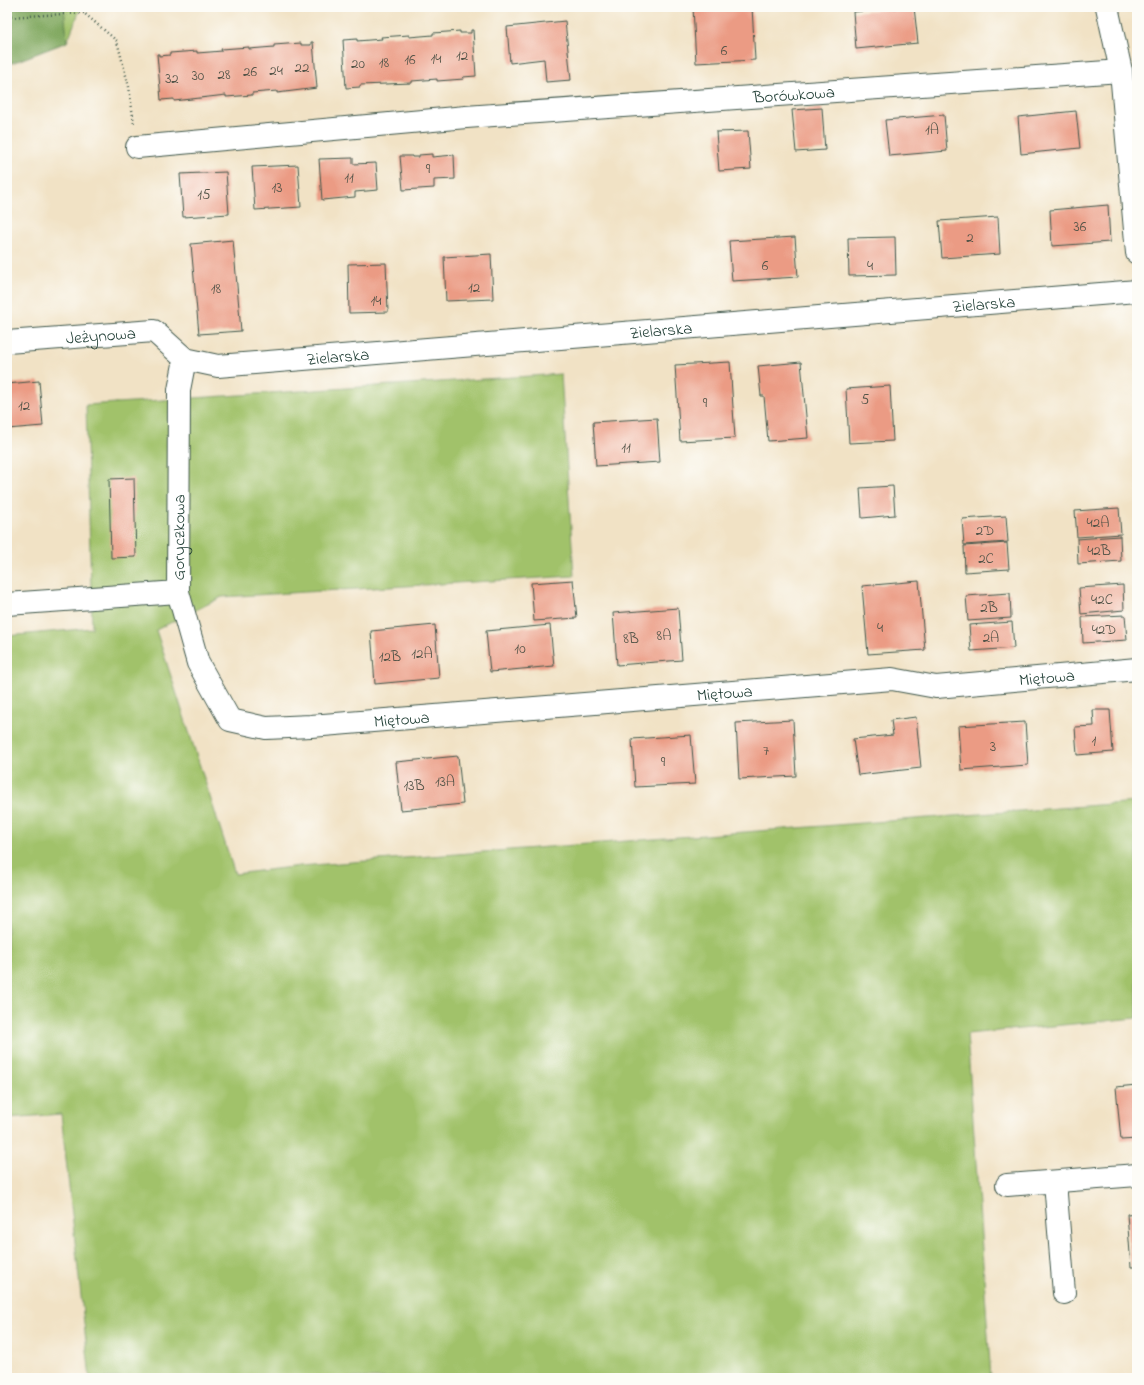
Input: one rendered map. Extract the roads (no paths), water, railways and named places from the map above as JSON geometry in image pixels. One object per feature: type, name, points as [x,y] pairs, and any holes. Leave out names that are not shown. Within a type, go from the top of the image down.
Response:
[{"type":"street","points":[[1107,7],[1121,71],[1135,216],[1137,253]]},
{"type":"street","name":"Borówkowa","points":[[137,147],[466,117],[1121,71]]},
{"type":"street","name":"Zielarska","points":[[185,359],[218,366],[1137,291]]},
{"type":"street","name":"Jeżynowa","points":[[7,342],[154,332],[185,359]]},
{"type":"street","name":"Goryczkowa","points":[[7,604],[178,592],[179,390],[185,359]]},
{"type":"street","name":"Miętowa","points":[[178,592],[198,663],[230,720],[266,728],[311,726],[892,679],[936,687],[1137,669]]},
{"type":"street","points":[[1007,1185],[1137,1175]]},
{"type":"street","points":[[1055,1182],[1064,1293]]}]
